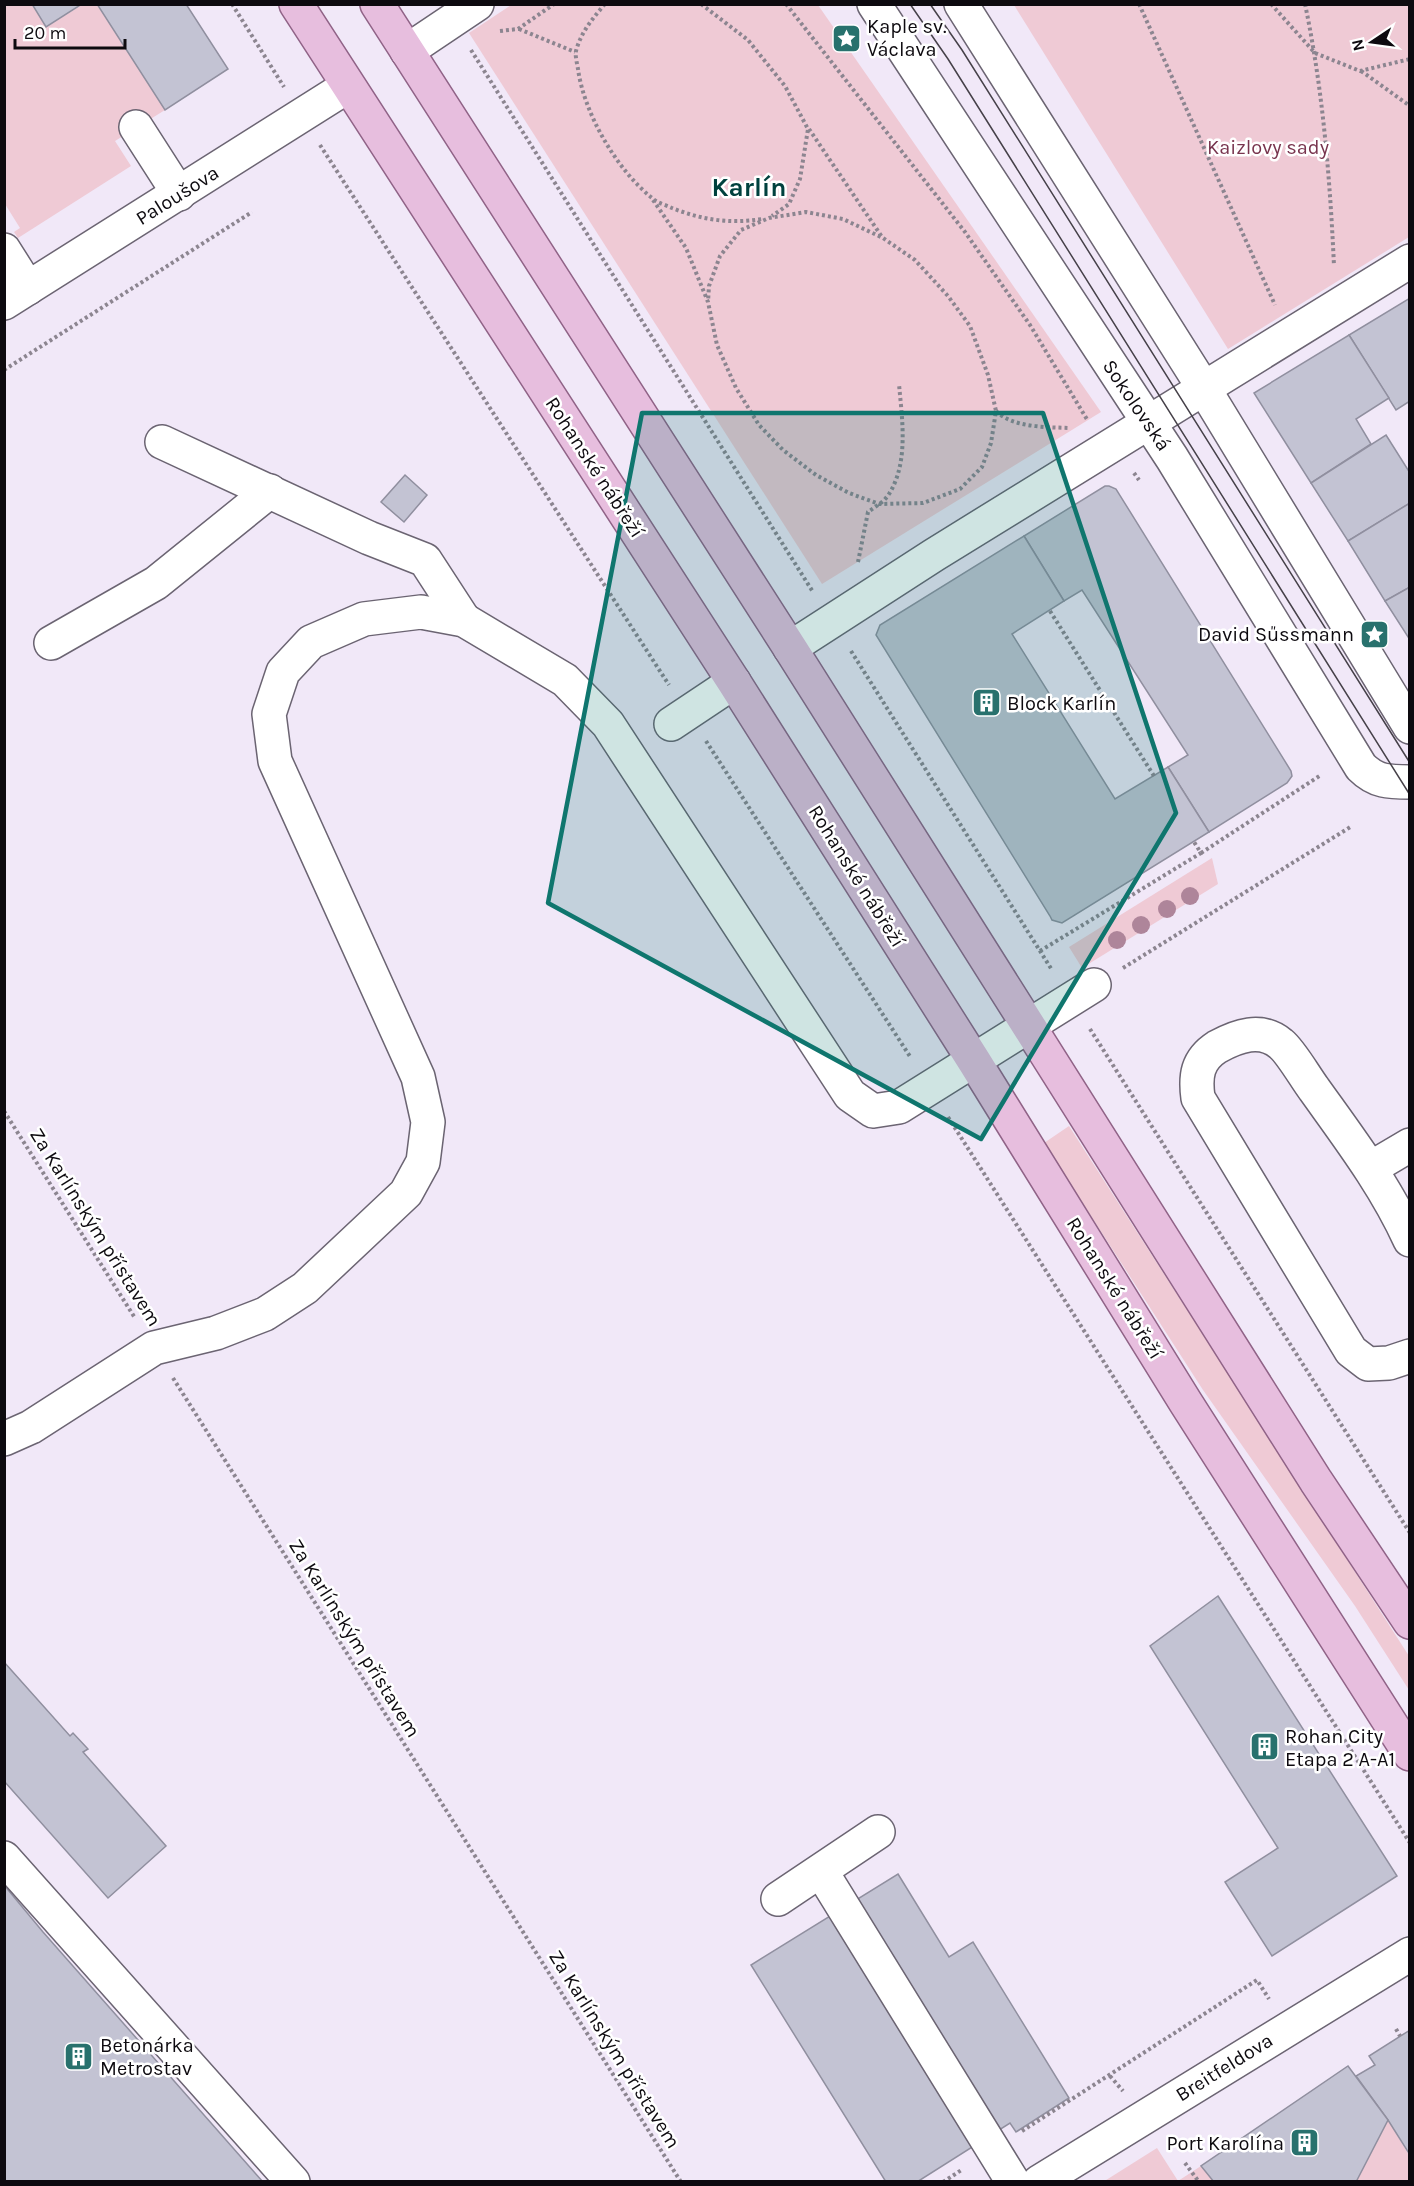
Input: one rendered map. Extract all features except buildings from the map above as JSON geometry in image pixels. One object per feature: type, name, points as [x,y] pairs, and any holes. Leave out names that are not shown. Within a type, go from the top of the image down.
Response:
[{"type":"main road","name":"Rohanské nábřeží","points":[[297,4],[734,682],[974,1061],[1192,1413],[1410,1754]]},
{"type":"main road","points":[[377,4],[790,648],[1316,1481],[1410,1622]]},
{"type":"street","name":"Sokolovská","points":[[874,4],[1172,458],[1361,767],[1380,781],[1410,782]]},
{"type":"street","points":[[961,4],[1203,387],[1410,727]]},
{"type":"street","points":[[407,51],[465,13]]},
{"type":"street","name":"Paloušova","points":[[16,296],[348,86]]},
{"type":"street","points":[[136,127],[179,194]]},
{"type":"street","points":[[4,250],[16,296]]},
{"type":"street","points":[[790,648],[826,605],[1147,422],[1410,261]]},
{"type":"street","points":[[162,442],[369,538],[425,560],[464,621]]},
{"type":"street","points":[[51,643],[156,583],[270,491]]},
{"type":"street","points":[[4,1439],[31,1427],[154,1348],[216,1333],[265,1314],[305,1288],[406,1193],[423,1162],[428,1122],[418,1077],[275,761],[269,714],[283,672],[311,642],[364,619],[421,612],[464,621],[565,680],[608,724],[850,1095],[873,1111],[899,1107],[1083,992]]},
{"type":"street","points":[[680,719],[734,682]]},
{"type":"street","points":[[1410,1240],[1397,1211],[1371,1168],[1281,1044],[1257,1033],[1232,1039],[1206,1054],[1195,1078],[1198,1098],[1351,1350],[1368,1364],[1389,1363],[1410,1356]]},
{"type":"street","points":[[1371,1168],[1410,1145]]},
{"type":"street","points":[[778,1899],[878,1832]]},
{"type":"street","points":[[4,1858],[293,2181]]},
{"type":"street","points":[[821,1871],[1012,2181]]},
{"type":"street","name":"Breitfeldova","points":[[1039,2181],[1410,1954]]},
{"type":"path","points":[[232,4],[680,719],[930,1088],[1410,1843]]},
{"type":"path","points":[[518,29],[554,4]]},
{"type":"path","points":[[605,4],[587,25],[575,52],[580,83],[591,116],[622,166],[653,200],[686,248],[708,302],[717,345],[736,388],[759,425],[783,450],[816,475],[849,493],[879,504],[923,503],[960,489],[982,466],[992,443],[996,411],[986,367],[970,326],[948,296],[915,260],[883,238],[843,219],[806,212],[742,222],[716,221],[653,200]]},
{"type":"path","points":[[701,4],[748,40],[785,86],[808,129],[883,238]]},
{"type":"path","points":[[786,4],[964,232],[1030,325],[1092,428]]},
{"type":"path","points":[[1139,4],[1273,297],[1286,337]]},
{"type":"path","points":[[1271,4],[1315,53],[1360,70],[1410,106]]},
{"type":"path","points":[[1305,4],[1315,53],[1332,216],[1336,306]]},
{"type":"path","points":[[465,13],[813,592],[826,605],[854,655],[1041,951],[1083,992],[1410,1533]]},
{"type":"path","points":[[496,31],[518,29],[575,52]]},
{"type":"path","points":[[1360,70],[1410,59]]},
{"type":"path","points":[[708,302],[709,286],[720,256],[741,230],[769,218],[789,204],[800,179],[808,129]]},
{"type":"path","points":[[4,370],[252,212]]},
{"type":"path","points":[[858,564],[867,512],[889,494],[898,468],[904,431],[899,384]]},
{"type":"path","points":[[996,411],[1002,417],[1027,424],[1076,428]]},
{"type":"path","points":[[813,592],[826,605]]},
{"type":"path","points":[[1050,610],[1154,776]]},
{"type":"path","points":[[1041,951],[1202,854],[1321,775]]},
{"type":"path","points":[[1083,992],[1352,826]]},
{"type":"path","points":[[1194,842],[1202,854]]},
{"type":"path","name":"Za Karlínským přístavem","points":[[4,1111],[681,2181]]},
{"type":"path","points":[[943,2181],[1257,1980],[1288,2027]]},
{"type":"path","points":[[1396,2029],[1400,2036]]},
{"type":"path","points":[[1185,2163],[1199,2181]]},
{"type":"highlighted area","points":[[642,413],[1043,413],[1176,813],[981,1139],[548,903]]},
{"type":"green space","points":[[5,5],[32,5],[46,27],[82,5],[97,5],[165,110],[115,141],[131,166],[18,238],[14,232],[20,228],[5,204]]},
{"type":"green space","points":[[511,5],[818,5],[1101,412],[822,584],[469,33]]},
{"type":"green space","name":"Kaizlovy sady","points":[[1014,5],[1409,5],[1409,237],[1228,349]]},
{"type":"green space","points":[[1212,858],[1218,884],[1082,968],[1069,947]]},
{"type":"green space","points":[[1069,1126],[1409,1656],[1409,1690],[1355,1606],[1203,1390],[1044,1143]]},
{"type":"green space","points":[[1388,2120],[1409,2155],[1409,2181],[1356,2182]]},
{"type":"green space","points":[[1157,2148],[1178,2181],[1201,2166],[1214,2181],[1103,2182]]},
{"type":"tram line","points":[[910,4],[948,59],[1410,795]]},
{"type":"tram line","points":[[930,4],[962,50],[1410,763]]},
{"type":"place","name":"Kaple sv. Václava","points":[[846,38]]},
{"type":"place","name":"David Sűssmann","points":[[1375,634]]},
{"type":"place","name":"Block Karlín","points":[[986,703]]},
{"type":"place","name":"Rohan City Etapa 2 A-A1","points":[[1264,1747]]},
{"type":"place","name":"Betonárka Metrostav","points":[[79,2057]]},
{"type":"place","name":"Port Karolína","points":[[1305,2143]]},
{"type":"district","name":"Karlín","points":[[749,187]]}]
